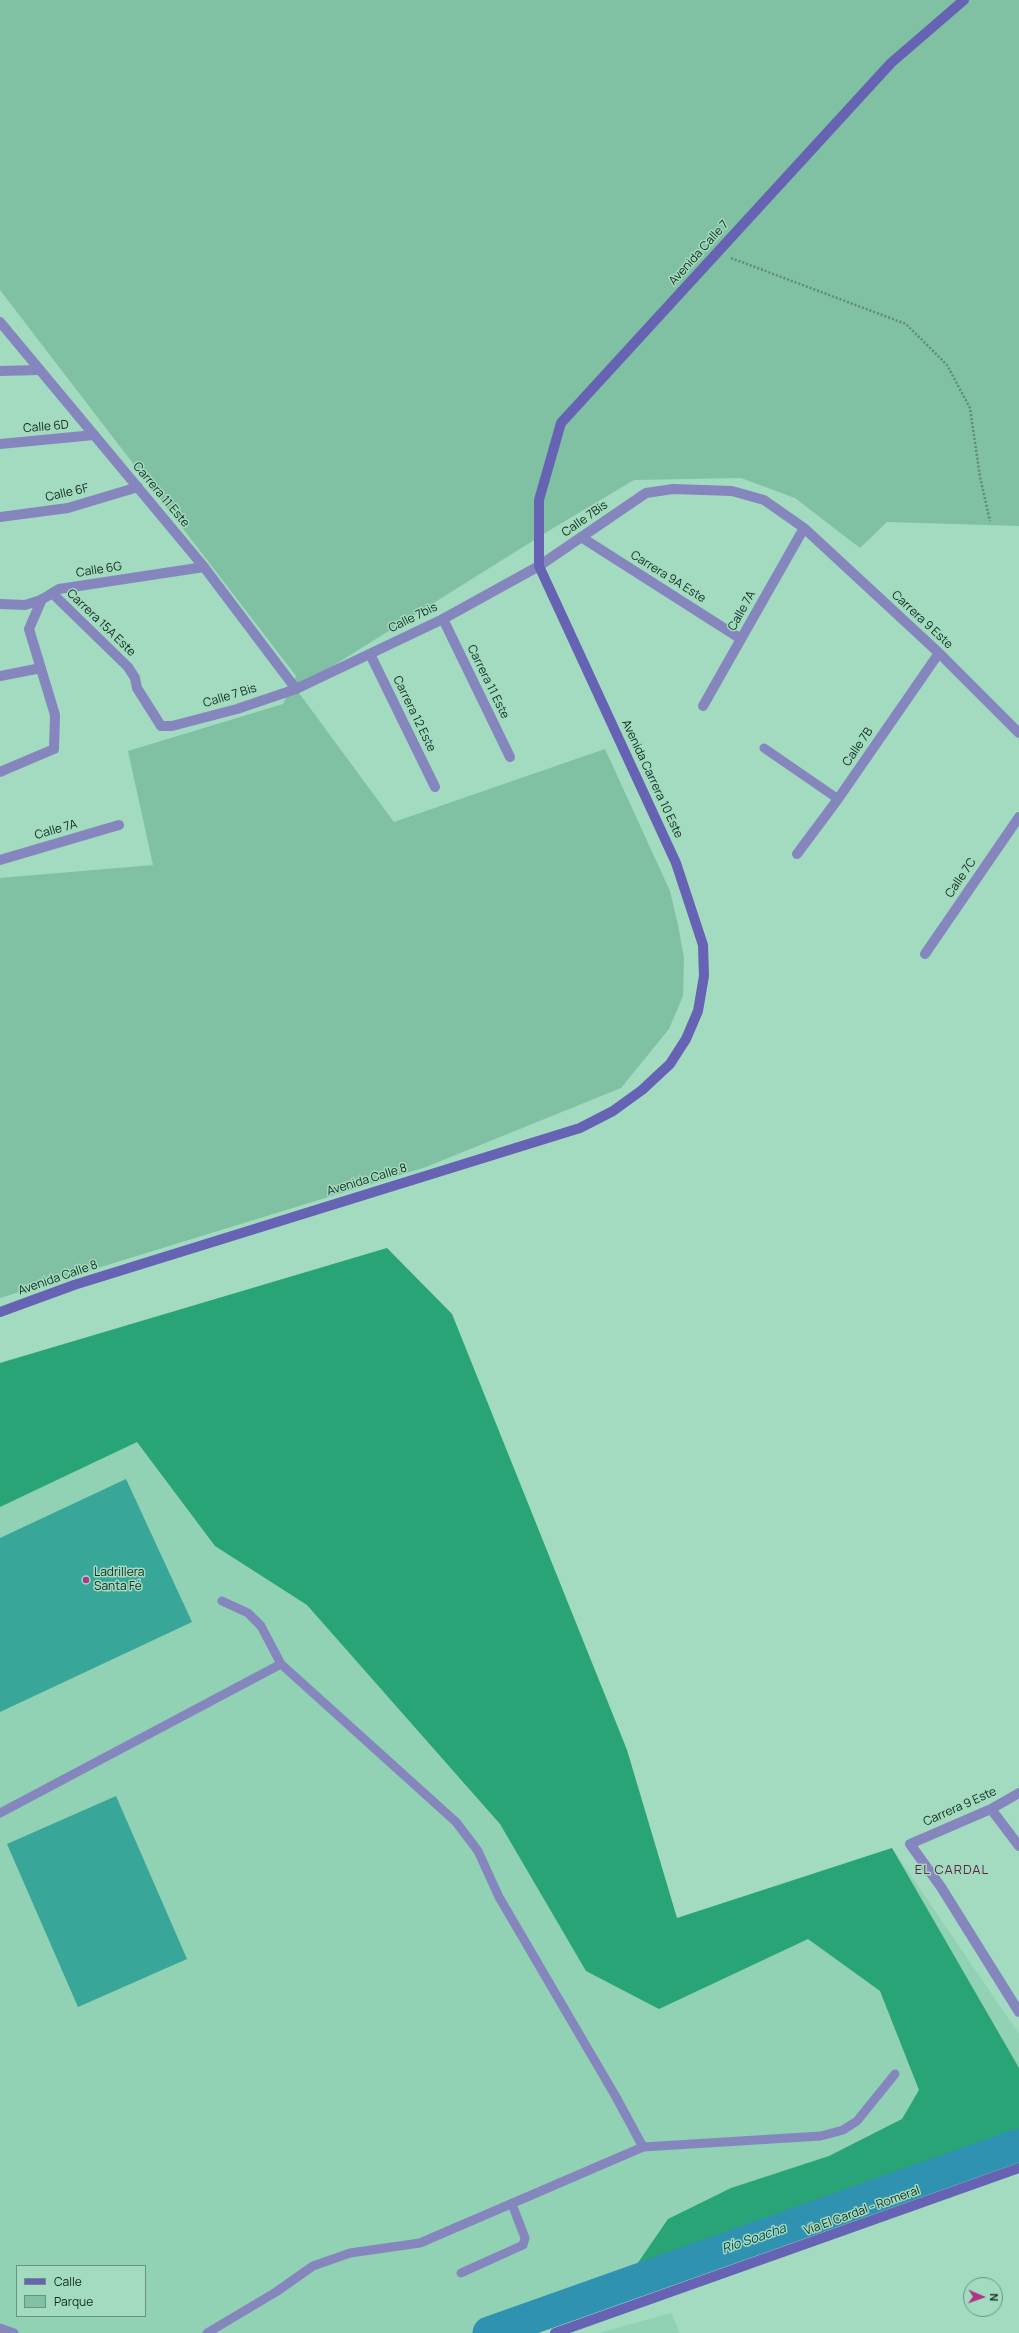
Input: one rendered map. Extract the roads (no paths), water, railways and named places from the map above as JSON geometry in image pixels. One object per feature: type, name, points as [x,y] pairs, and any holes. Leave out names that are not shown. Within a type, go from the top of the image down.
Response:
[{"type":"main road","name":"Avenida Calle 7","points":[[540,566],[539,500],[561,423],[891,63],[964,0]]},
{"type":"main road","name":"Avenida Carrera 10 Este","points":[[540,566],[676,863],[703,944],[704,976],[698,1011]]},
{"type":"main road","name":"Avenida Calle 8","points":[[0,1312],[74,1284],[580,1128],[642,1090],[670,1064],[686,1039],[698,1011]]},
{"type":"main road","name":"Vía El Cardal - Romeral","points":[[556,2333],[1019,2168]]},
{"type":"street","name":"Carrera 11 Este","points":[[0,322],[204,567],[296,689]]},
{"type":"street","points":[[0,372],[39,370]]},
{"type":"street","name":"Calle 6D","points":[[0,444],[94,435]]},
{"type":"street","name":"Calle 6F","points":[[0,517],[68,508],[138,487]]},
{"type":"street","name":"Carrera 9 Este","points":[[646,493],[673,489],[732,491],[764,500],[804,528],[939,653],[1019,733]]},
{"type":"street","name":"Calle 7Bis","points":[[540,566],[646,493]]},
{"type":"street","name":"Calle 7A","points":[[703,706],[804,528]]},
{"type":"street","name":"Carrera 9A Este","points":[[581,538],[741,639]]},
{"type":"street","name":"Calle 7bis","points":[[296,689],[443,618],[540,566]]},
{"type":"street","name":"Calle 6G","points":[[0,604],[25,604],[42,599],[59,589],[204,567]]},
{"type":"street","name":"Carrera 15A Este","points":[[52,593],[128,667],[137,688],[161,726],[172,726]]},
{"type":"street","points":[[0,772],[54,749],[55,715],[29,629],[42,599]]},
{"type":"street","name":"Carrera 11 Este","points":[[443,618],[510,757]]},
{"type":"street","name":"Calle 7B","points":[[797,854],[838,799],[939,653]]},
{"type":"street","name":"Carrera 12 Este","points":[[370,654],[435,787]]},
{"type":"street","points":[[0,676],[41,668]]},
{"type":"street","name":"Calle 7 Bis","points":[[172,726],[237,709],[296,689]]},
{"type":"street","name":"Calle 7C","points":[[926,954],[1019,817]]},
{"type":"street","name":"Calle 7A","points":[[0,860],[119,825]]},
{"type":"street","name":"Carrera 9 Este","points":[[1019,1793],[991,1809],[910,1844],[941,1888],[1019,2012]]},
{"type":"street","points":[[991,1809],[1019,1846]]},
{"type":"lane","points":[[764,748],[838,799]]},
{"type":"lane","points":[[222,1601],[248,1613],[261,1626],[282,1664],[456,1822],[478,1851],[499,1897],[616,2097],[643,2147]]},
{"type":"lane","points":[[0,1813],[282,1664]]},
{"type":"lane","points":[[207,2333],[276,2292],[313,2266],[350,2253],[420,2243],[643,2147],[821,2136],[843,2130],[857,2121],[895,2074]]},
{"type":"lane","points":[[461,2273],[523,2245],[525,2238],[512,2204]]},
{"type":"lane","points":[[0,2328],[14,2333]]},
{"type":"waterway","name":"Río Soacha","points":[[489,2333],[1019,2145]]},
{"type":"place","name":"Ladrillera Santa Fé","points":[[86,1580]]},
{"type":"district","name":"EL CARDAL","points":[[952,1870]]}]
